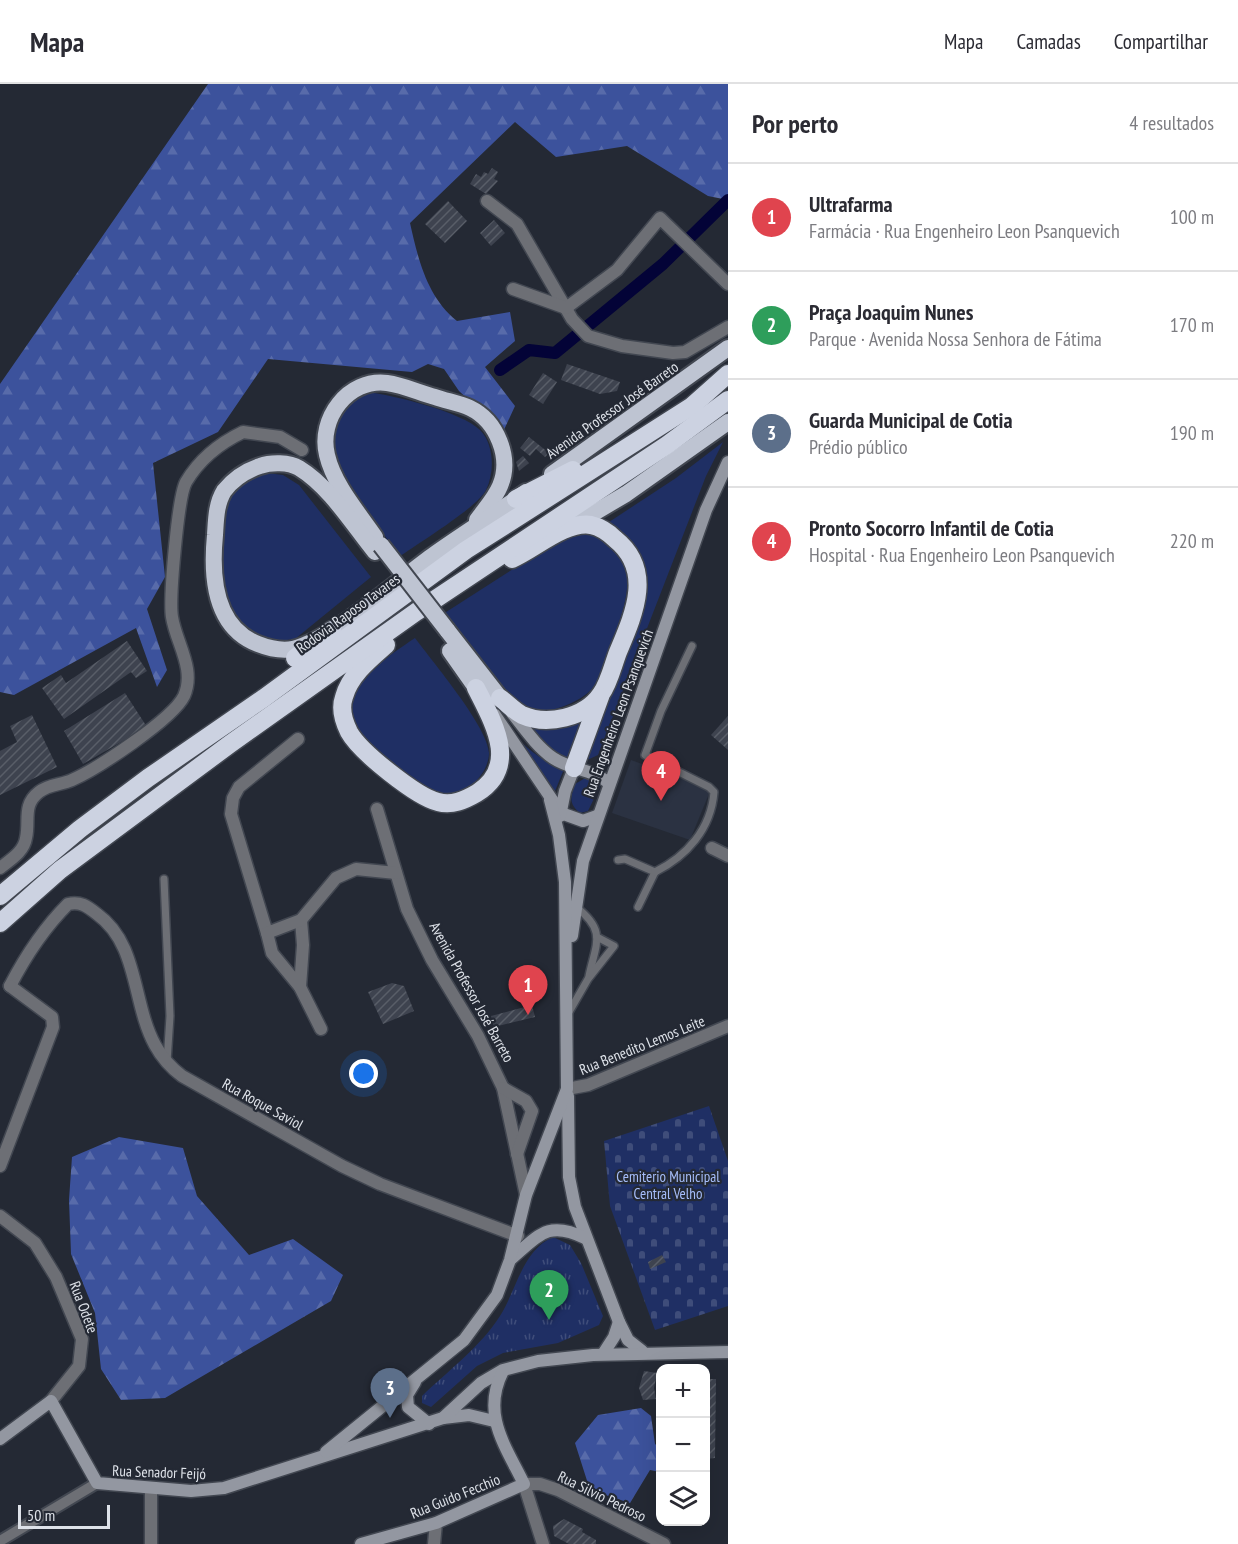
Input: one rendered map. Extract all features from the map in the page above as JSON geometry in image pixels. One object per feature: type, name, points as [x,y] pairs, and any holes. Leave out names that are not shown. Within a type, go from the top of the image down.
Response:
[{"type":"highway","name":"Avenida Professor José Barreto","points":[[516,500],[728,348]]},
{"type":"highway","points":[[516,500],[574,470],[728,369]]},
{"type":"highway","name":"Rodovia Raposo Tavares","points":[[0,896],[80,829],[148,778],[264,698],[466,550],[692,406],[728,374]]},
{"type":"highway","points":[[468,531],[500,485],[504,466],[496,431],[484,418],[470,408],[385,383],[368,385],[344,398],[326,428],[327,456],[378,549],[443,633],[500,698],[519,714],[547,720],[562,719],[581,711],[601,695]]},
{"type":"highway","points":[[0,923],[12,910],[112,830],[416,612],[667,446],[728,400]]},
{"type":"highway","points":[[484,566],[507,562],[572,527],[626,494],[728,422]]},
{"type":"highway","name":"Rodovia Raposo Tavares","points":[[378,549],[317,482],[297,467],[269,462],[242,472],[224,492],[216,510],[214,573],[219,602],[228,622],[249,640],[276,650],[293,649],[332,630],[468,531],[516,500]]},
{"type":"highway","points":[[572,527],[591,525],[607,532],[622,545],[635,564],[639,587],[634,614],[574,768]]},
{"type":"highway","points":[[416,612],[350,682],[343,699],[343,715],[349,733],[366,751],[421,795],[440,803],[463,801],[483,789],[498,768],[501,750],[498,732],[476,688],[443,633]]},
{"type":"highway","points":[[148,778],[332,630]]},
{"type":"highway","points":[[0,882],[51,843],[80,829]]},
{"type":"main road","name":"Rua Engenheiro Leon Psanquevich","points":[[567,982],[575,906],[583,861],[706,510],[728,462]]},
{"type":"main road","points":[[476,688],[517,745],[550,800],[561,813],[583,821],[597,816]]},
{"type":"main road","points":[[500,698],[540,747],[554,759],[599,775],[609,783]]},
{"type":"main road","points":[[559,835],[565,791],[574,768]]},
{"type":"main road","points":[[550,800],[559,835]]},
{"type":"main road","name":"Rua Engenheiro Leon Psanquevich","points":[[323,1454],[464,1340],[497,1295],[518,1236],[526,1195],[567,1089],[565,882],[559,835]]},
{"type":"main road","points":[[567,1089],[569,1177],[575,1207],[619,1322],[628,1340],[642,1352]]},
{"type":"main road","points":[[510,1260],[540,1234],[555,1228],[585,1238]]},
{"type":"main road","points":[[603,1354],[614,1337],[619,1322]]},
{"type":"main road","points":[[443,1418],[481,1383],[503,1370],[538,1361],[642,1352],[728,1352]]},
{"type":"main road","points":[[503,1370],[493,1397],[494,1421],[524,1484]]},
{"type":"main road","points":[[417,1379],[407,1395],[408,1407],[429,1424]]},
{"type":"main road","points":[[0,1439],[51,1401],[96,1484]]},
{"type":"main road","points":[[323,1454],[360,1446],[443,1418],[469,1415],[494,1421]]},
{"type":"main road","name":"Rua Senador Feijó","points":[[96,1484],[191,1491],[224,1488],[323,1454]]},
{"type":"main road","name":"Rua Guido Fecchio","points":[[361,1544],[436,1523],[524,1484]]},
{"type":"street","points":[[487,201],[518,224],[569,314],[588,336],[622,346],[673,354],[685,352],[728,327]]},
{"type":"street","points":[[569,314],[617,270],[660,218],[728,284]]},
{"type":"street","points":[[513,289],[569,314]]},
{"type":"street","points":[[0,868],[18,854],[26,839],[27,811],[30,801],[38,793],[49,785],[70,782],[101,765],[162,719],[183,699],[189,683],[185,657],[172,617],[171,577],[184,484],[204,458],[243,432],[280,437],[302,450]]},
{"type":"street","points":[[298,739],[239,788],[232,798],[231,814],[272,953],[300,987],[321,1029]]},
{"type":"street","name":"Avenida Professor José Barreto","points":[[377,809],[407,909],[427,950],[478,1036],[502,1088],[526,1195]]},
{"type":"street","points":[[712,848],[728,856]]},
{"type":"street","points":[[267,933],[300,920],[336,878],[356,869],[396,873]]},
{"type":"street","name":"Rua Roque Saviol","points":[[5,985],[51,921],[68,904],[84,905],[109,922],[123,944],[154,1044],[167,1064],[182,1076],[342,1166],[391,1188],[518,1236]]},
{"type":"street","points":[[300,920],[303,945],[300,987]]},
{"type":"street","points":[[0,1166],[53,1027],[52,1017],[5,985]]},
{"type":"street","name":"Rua Benedito Lemos Leite","points":[[567,1089],[588,1085],[728,1026]]},
{"type":"street","points":[[502,1088],[526,1101],[532,1111],[517,1154]]},
{"type":"street","name":"Rua Odete","points":[[0,1216],[35,1243],[56,1277],[82,1339],[79,1365],[51,1401]]},
{"type":"street","points":[[0,1228],[16,1228]]},
{"type":"street","points":[[0,1541],[96,1484]]},
{"type":"street","points":[[524,1484],[543,1544]]},
{"type":"street","name":"Rua Silvio Pedroso","points":[[524,1484],[540,1484],[558,1490],[664,1544]]},
{"type":"street","points":[[151,1489],[151,1544]]},
{"type":"street","points":[[434,1544],[436,1523]]},
{"type":"lane","points":[[638,907],[655,872],[673,863],[689,850],[703,830],[713,805],[714,792],[709,787],[645,755],[661,711],[692,646]]},
{"type":"lane","points":[[618,860],[625,859],[655,872]]},
{"type":"lane","points":[[164,879],[170,1017],[167,1064]]},
{"type":"lane","points":[[575,906],[595,924],[597,937],[588,979]]},
{"type":"lane","points":[[567,1016],[588,979],[614,946],[597,937]]},
{"type":"shaded area","points":[[631,760],[711,789],[690,840],[612,813]]},
{"type":"green space","points":[[208,84],[728,84],[728,200],[708,196],[627,146],[556,157],[515,122],[410,223],[420,264],[431,289],[438,301],[457,321],[510,312],[515,341],[485,367],[515,406],[503,432],[459,391],[444,369],[428,364],[412,372],[268,359],[218,432],[153,463],[165,577],[147,609],[167,670],[157,687],[136,628],[14,695],[0,692],[0,384]]},
{"type":"green space","points":[[367,392],[443,411],[471,423],[485,436],[492,458],[489,483],[481,497],[460,515],[399,557],[329,453],[341,406]]},
{"type":"green space","points":[[723,442],[706,476],[598,755],[583,762],[645,605],[644,577],[606,524],[676,478]]},
{"type":"green space","points":[[267,473],[283,475],[299,485],[371,577],[295,639],[271,642],[237,625],[225,606],[221,519],[227,497],[241,482]]},
{"type":"green space","points":[[574,530],[598,536],[614,546],[623,559],[627,575],[627,592],[623,610],[599,676],[591,690],[578,699],[552,710],[527,710],[505,694],[443,614]]},
{"type":"green space","points":[[415,638],[470,711],[486,742],[489,753],[484,770],[473,784],[458,792],[442,793],[426,788],[410,779],[394,768],[355,732],[349,700],[370,672]]},
{"type":"green space","points":[[481,690],[516,737],[536,755],[564,769],[553,796]]},
{"type":"green space","points":[[589,712],[571,759],[548,749],[520,717]]},
{"type":"green space","points":[[587,777],[601,784],[588,811],[580,813],[572,803],[572,796],[575,784]]},
{"type":"green space","name":"Cemiterio Municipal Central Velho","points":[[709,1106],[728,1161],[728,1306],[655,1330],[610,1206],[604,1141]]},
{"type":"green space","points":[[119,1137],[183,1148],[197,1196],[249,1255],[293,1239],[343,1275],[331,1301],[165,1398],[121,1400],[101,1369],[95,1313],[71,1254],[69,1200],[72,1157]]},
{"type":"green space","points":[[553,1237],[570,1245],[581,1263],[603,1316],[599,1325],[558,1343],[503,1353],[477,1366],[431,1407],[422,1403],[422,1396],[474,1348],[492,1327],[506,1305],[527,1261],[534,1251]]},
{"type":"green space","points":[[641,1408],[651,1416],[656,1445],[656,1471],[650,1470],[630,1503],[590,1490],[575,1443],[598,1415]]},
{"type":"building","points":[[492,168],[498,172],[494,179],[498,181],[486,194],[470,184],[476,174],[481,177],[484,172],[488,174]]},
{"type":"building","points":[[448,201],[467,221],[445,243],[425,224]]},
{"type":"building","points":[[494,220],[505,233],[491,246],[480,233]]},
{"type":"building","points":[[567,364],[620,382],[617,391],[600,394],[561,380]]},
{"type":"building","points":[[543,373],[557,382],[543,404],[529,395]]},
{"type":"building","points":[[529,437],[549,453],[545,457],[536,449],[530,456],[520,448]]},
{"type":"building","points":[[523,456],[529,463],[519,471],[516,462]]},
{"type":"building","points":[[127,641],[147,671],[136,678],[131,672],[64,719],[42,688],[61,675],[66,683]]},
{"type":"building","points":[[125,693],[147,727],[83,764],[64,731]]},
{"type":"building","points":[[32,715],[57,767],[0,795],[0,751],[17,742],[10,726]]},
{"type":"building","points":[[728,716],[728,750],[711,735]]},
{"type":"building","points":[[392,983],[404,986],[414,1011],[383,1024],[368,992]]},
{"type":"building","points":[[532,1005],[535,1017],[494,1027],[491,1016]]},
{"type":"building","points":[[662,1255],[666,1262],[650,1269],[648,1262]]},
{"type":"building","points":[[644,1371],[656,1373],[654,1388],[656,1399],[643,1400],[639,1388]]},
{"type":"building","points":[[710,1379],[716,1379],[715,1458],[710,1459]]},
{"type":"building","points":[[564,1519],[583,1529],[582,1532],[596,1540],[596,1544],[569,1544],[554,1536],[553,1526]]},
{"type":"waterway","points":[[500,370],[529,350],[555,353],[663,264],[728,200]]},
{"type":"place","name":"Pronto Socorro Infantil de Cotia","points":[[661,801]]},
{"type":"place","name":"Ultrafarma","points":[[528,1015]]},
{"type":"place","name":"Praça Joaquim Nunes","points":[[549,1320]]},
{"type":"place","name":"Guarda Municipal de Cotia","points":[[390,1418]]}]
